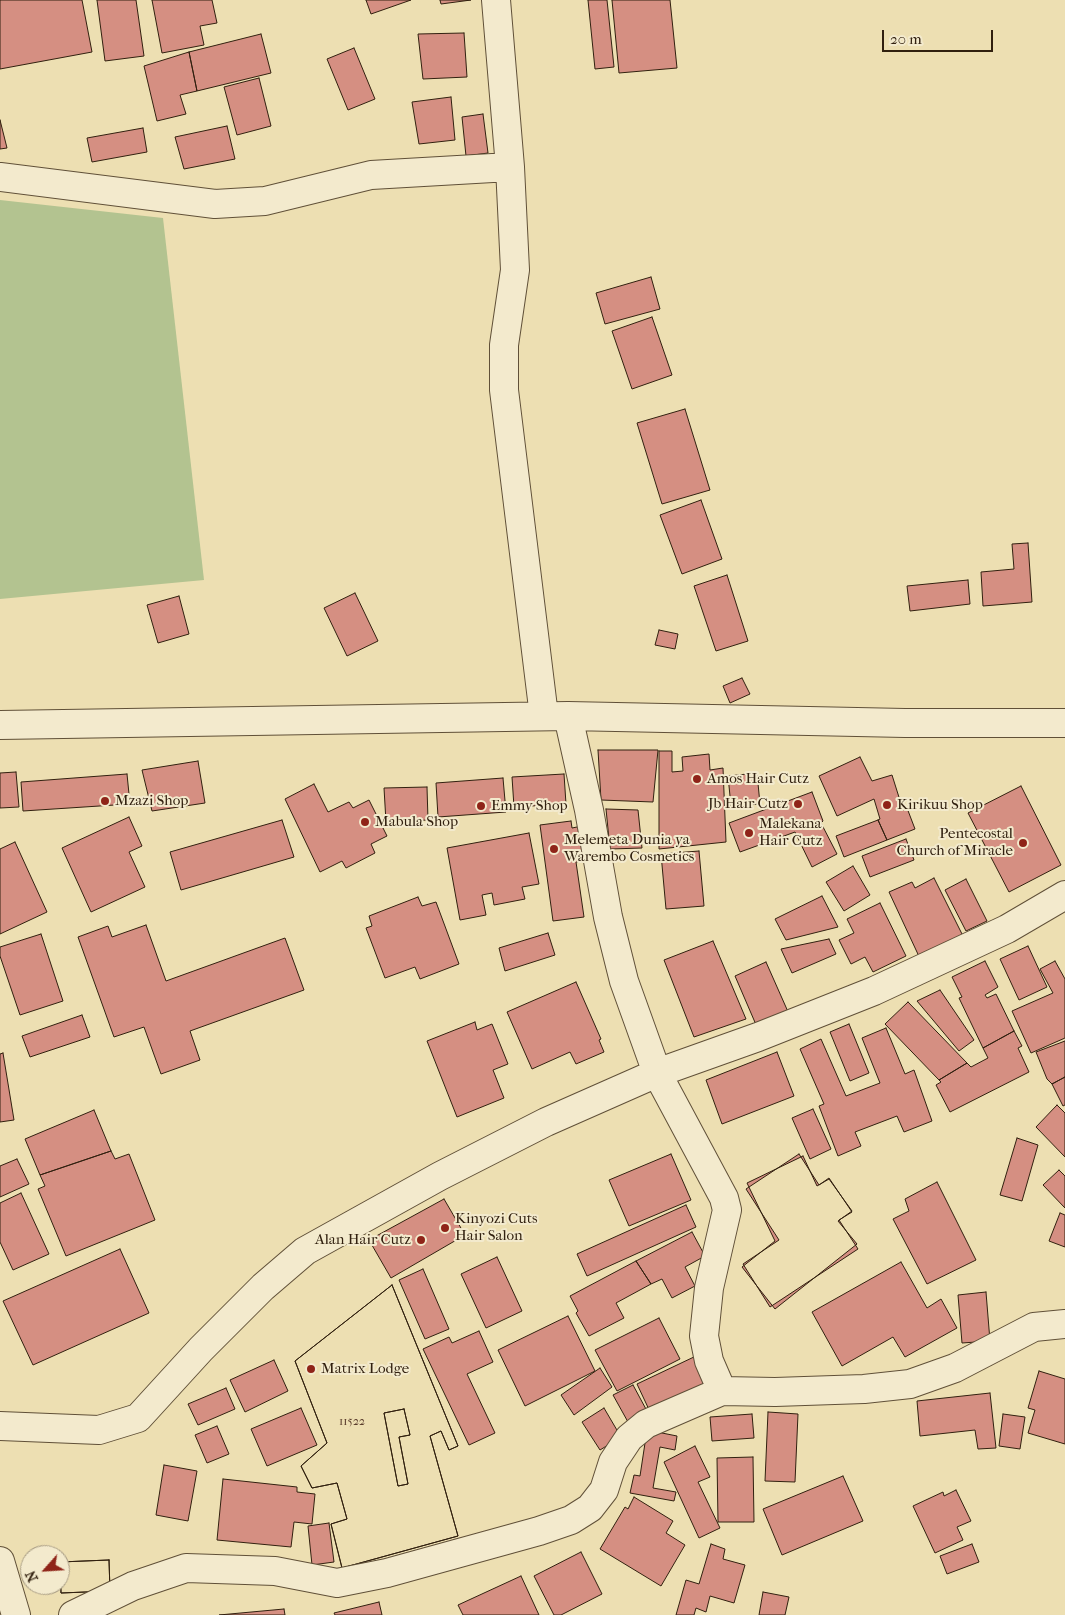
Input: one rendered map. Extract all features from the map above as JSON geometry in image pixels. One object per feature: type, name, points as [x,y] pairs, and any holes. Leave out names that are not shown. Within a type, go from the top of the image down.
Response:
[{"type":"street","points":[[496,0],[510,167],[514,270],[504,344],[504,390],[556,716],[589,810],[608,917],[624,981],[657,1073],[724,1198],[727,1210],[709,1288],[704,1336],[709,1361],[722,1391]]},
{"type":"street","points":[[0,178],[215,204],[265,201],[371,175],[510,167]]},
{"type":"street","points":[[0,725],[556,716],[905,723],[1065,723]]},
{"type":"street","points":[[0,1426],[99,1430],[138,1418],[201,1349],[263,1287],[305,1251],[448,1171],[546,1122],[657,1073],[758,1037],[874,990],[1007,929],[1065,895]]},
{"type":"street","points":[[73,1615],[133,1586],[186,1568],[275,1571],[337,1583],[387,1573],[570,1520],[590,1508],[604,1490],[613,1462],[629,1438],[646,1424],[722,1391],[775,1392],[864,1389],[910,1384],[955,1368],[1034,1327],[1065,1324]]},
{"type":"street","points":[[0,1561],[16,1615]]},
{"type":"green space","points":[[0,200],[163,218],[204,580],[0,599]]},
{"type":"building","points":[[0,0],[82,0],[92,52],[0,69]]},
{"type":"building","points":[[97,0],[136,0],[144,56],[105,61]]},
{"type":"building","points":[[152,0],[212,0],[217,23],[200,26],[204,45],[162,53]]},
{"type":"building","points":[[366,0],[411,0],[371,14]]},
{"type":"building","points":[[440,0],[471,0],[441,4]]},
{"type":"building","points":[[588,0],[607,0],[614,67],[595,69]]},
{"type":"building","points":[[612,0],[670,0],[677,68],[619,73]]},
{"type":"building","points":[[464,33],[467,77],[423,79],[418,34]]},
{"type":"building","points":[[261,34],[271,73],[197,91],[189,52]]},
{"type":"building","points":[[354,48],[375,99],[348,110],[327,59]]},
{"type":"building","points":[[189,52],[197,91],[180,95],[186,114],[157,121],[144,66]]},
{"type":"building","points":[[259,78],[271,126],[237,135],[224,87]]},
{"type":"building","points":[[451,97],[455,140],[419,144],[412,102]]},
{"type":"building","points":[[483,114],[488,153],[466,156],[462,117]]},
{"type":"building","points":[[0,120],[7,148],[0,149]]},
{"type":"building","points":[[227,126],[235,159],[184,169],[175,137]]},
{"type":"building","points":[[143,128],[147,152],[92,162],[87,138]]},
{"type":"building","points":[[651,277],[660,309],[605,324],[596,293]]},
{"type":"building","points":[[652,317],[672,375],[632,389],[612,331]]},
{"type":"building","points":[[685,409],[710,490],[662,504],[637,423]]},
{"type":"building","points":[[701,500],[722,559],[682,574],[660,515]]},
{"type":"building","points":[[1028,543],[1032,602],[983,606],[981,572],[1014,569],[1012,544]]},
{"type":"building","points":[[727,575],[748,641],[716,651],[694,586]]},
{"type":"building","points":[[968,580],[970,604],[910,611],[907,586]]},
{"type":"building","points":[[355,593],[378,641],[347,656],[324,608]]},
{"type":"building","points":[[179,596],[189,634],[158,643],[147,605]]},
{"type":"building","points":[[659,630],[678,634],[675,649],[655,645]]},
{"type":"building","points":[[742,678],[750,694],[730,703],[723,686]]},
{"type":"building","points":[[598,750],[658,750],[653,802],[601,800]]},
{"type":"building","points":[[659,751],[672,751],[672,772],[683,771],[682,757],[709,754],[710,770],[723,768],[726,842],[659,849]]},
{"type":"building","points":[[860,757],[872,781],[892,775],[903,810],[907,808],[915,829],[887,840],[878,820],[880,819],[874,799],[837,816],[819,776]]},
{"type":"building","points":[[198,761],[205,803],[152,811],[142,770]]},
{"type":"building","points":[[16,772],[19,807],[0,808],[0,773]]},
{"type":"building","points":[[757,773],[760,804],[731,806],[728,776]]},
{"type":"building","points":[[127,774],[130,804],[23,811],[21,782]]},
{"type":"building","points":[[564,774],[566,804],[514,807],[512,777]]},
{"type":"building","points":[[503,778],[506,812],[438,817],[436,783]]},
{"type":"building","points":[[314,784],[328,812],[349,802],[353,808],[369,800],[387,836],[371,844],[375,853],[346,868],[342,861],[320,872],[285,799]]},
{"type":"building","points":[[1021,786],[1061,865],[1009,892],[968,813]]},
{"type":"building","points":[[427,787],[428,820],[386,822],[384,788]]},
{"type":"building","points":[[812,792],[823,821],[821,823],[837,854],[812,867],[795,832],[740,852],[729,823]]},
{"type":"building","points":[[606,809],[638,810],[642,848],[610,849]]},
{"type":"building","points":[[129,817],[142,846],[129,852],[145,887],[91,912],[62,848]]},
{"type":"building","points":[[282,820],[294,857],[181,890],[170,852]]},
{"type":"building","points":[[878,820],[887,840],[844,857],[836,836]]},
{"type":"building","points":[[571,821],[572,828],[582,826],[587,860],[576,862],[584,917],[553,921],[540,825]]},
{"type":"building","points":[[529,833],[539,884],[522,887],[525,899],[494,905],[492,893],[482,895],[486,915],[460,920],[447,848]]},
{"type":"building","points":[[906,839],[914,860],[870,877],[862,856]]},
{"type":"building","points":[[15,842],[47,912],[0,934],[0,849]]},
{"type":"building","points":[[699,851],[704,906],[666,909],[661,854]]},
{"type":"building","points":[[853,866],[870,895],[844,911],[826,882]]},
{"type":"building","points":[[934,878],[967,944],[923,965],[889,892],[912,882],[915,888]]},
{"type":"building","points":[[966,879],[987,921],[966,931],[945,890]]},
{"type":"building","points":[[822,896],[838,927],[786,940],[775,919]]},
{"type":"building","points":[[418,897],[422,906],[436,902],[459,964],[420,979],[415,967],[385,978],[366,928],[372,926],[369,916]]},
{"type":"building","points":[[880,903],[906,956],[873,972],[865,957],[851,964],[839,940],[854,933],[847,919]]},
{"type":"building","points":[[146,925],[166,981],[285,938],[304,990],[190,1031],[200,1060],[161,1074],[144,1027],[114,1037],[78,937],[108,926],[112,937]]},
{"type":"building","points":[[548,933],[555,955],[505,971],[499,948]]},
{"type":"building","points":[[41,934],[63,1001],[20,1015],[0,956],[0,947]]},
{"type":"building","points":[[829,939],[836,954],[792,973],[781,949]]},
{"type":"building","points":[[713,941],[746,1019],[694,1037],[664,960]]},
{"type":"building","points":[[1028,946],[1047,987],[1019,1000],[1000,959]]},
{"type":"building","points":[[985,961],[998,987],[985,995],[987,998],[996,994],[1014,1031],[983,1048],[959,998],[962,997],[952,977]]},
{"type":"building","points":[[1055,961],[1065,979],[1065,1038],[1031,1053],[1012,1011],[1053,993],[1040,969]]},
{"type":"building","points":[[766,962],[789,1014],[757,1027],[735,976]]},
{"type":"building","points":[[576,982],[601,1039],[599,1040],[604,1052],[576,1064],[570,1052],[532,1069],[507,1012]]},
{"type":"building","points":[[940,990],[974,1040],[959,1051],[917,1001]]},
{"type":"building","points":[[908,1002],[967,1063],[939,1080],[885,1024]]},
{"type":"building","points":[[82,1015],[90,1037],[30,1057],[22,1036]]},
{"type":"building","points":[[475,1022],[477,1030],[492,1024],[508,1064],[493,1070],[504,1098],[457,1117],[427,1041]]},
{"type":"building","points":[[849,1024],[869,1073],[850,1081],[830,1032]]},
{"type":"building","points":[[886,1028],[905,1074],[914,1070],[932,1121],[904,1132],[897,1116],[855,1132],[861,1146],[838,1156],[819,1106],[824,1104],[800,1049],[821,1039],[846,1096],[880,1083],[862,1038]]},
{"type":"building","points":[[1014,1031],[1022,1046],[1018,1048],[1029,1072],[950,1112],[936,1085],[941,1082],[939,1080],[967,1063],[971,1067],[988,1058],[983,1048]]},
{"type":"building","points":[[1065,1041],[1065,1077],[1052,1084],[1047,1079],[1036,1052]]},
{"type":"building","points":[[777,1052],[794,1096],[722,1124],[706,1080]]},
{"type":"building","points":[[3,1053],[14,1120],[0,1122],[0,1054]]},
{"type":"building","points":[[1065,1077],[1065,1105],[1063,1106],[1052,1084]]},
{"type":"building","points":[[1057,1105],[1065,1113],[1065,1157],[1036,1127]]},
{"type":"building","points":[[813,1109],[831,1149],[810,1159],[792,1118]]},
{"type":"building","points":[[94,1110],[111,1151],[40,1175],[25,1139]]},
{"type":"building","points":[[1017,1138],[1038,1145],[1022,1201],[1000,1195]]},
{"type":"building","points":[[111,1151],[115,1159],[129,1154],[155,1220],[66,1256],[38,1189],[45,1186],[40,1175]]},
{"type":"building","points":[[671,1154],[691,1200],[629,1226],[609,1180]]},
{"type":"building","points":[[799,1154],[819,1185],[829,1178],[852,1212],[839,1220],[858,1249],[770,1307],[743,1264],[779,1240],[746,1189]]},
{"type":"building","points":[[803,1156],[817,1186],[829,1179],[852,1211],[838,1221],[857,1244],[775,1309],[742,1267],[775,1241],[747,1183]]},
{"type":"building","points":[[17,1159],[29,1184],[0,1197],[0,1166]]},
{"type":"building","points":[[1059,1170],[1065,1176],[1065,1208],[1043,1185]]},
{"type":"building","points":[[937,1182],[976,1260],[927,1284],[893,1219],[909,1211],[905,1199]]},
{"type":"building","points":[[21,1193],[49,1254],[13,1270],[0,1242],[0,1203]]},
{"type":"building","points":[[444,1199],[465,1235],[391,1278],[369,1240]]},
{"type":"building","points":[[686,1205],[696,1227],[587,1276],[577,1254]]},
{"type":"building","points":[[1060,1213],[1065,1215],[1065,1247],[1049,1241]]},
{"type":"building","points":[[692,1232],[705,1256],[685,1267],[695,1286],[672,1298],[662,1279],[651,1284],[636,1261]]},
{"type":"building","points":[[120,1249],[149,1313],[33,1365],[3,1301]]},
{"type":"building","points":[[497,1257],[522,1311],[486,1328],[461,1274]]},
{"type":"building","points":[[636,1261],[651,1284],[616,1303],[624,1318],[589,1336],[576,1313],[578,1311],[570,1296]]},
{"type":"building","points":[[901,1262],[927,1308],[941,1299],[957,1328],[905,1357],[893,1337],[842,1366],[812,1312]]},
{"type":"building","points":[[423,1269],[449,1329],[425,1339],[399,1280]]},
{"type":"building","points":[[392,1285],[458,1446],[449,1450],[441,1431],[430,1436],[458,1536],[342,1568],[331,1524],[347,1519],[337,1483],[312,1488],[301,1466],[327,1443],[295,1361]],"holes":[[[404,1409],[410,1435],[399,1437],[408,1484],[398,1486],[384,1413]]]},
{"type":"building","points":[[392,1285],[458,1446],[449,1450],[441,1431],[430,1436],[458,1536],[342,1568],[331,1524],[347,1519],[337,1483],[312,1488],[301,1466],[327,1443],[295,1361]],"holes":[[[404,1409],[410,1435],[399,1437],[408,1484],[398,1486],[384,1413]]]},
{"type":"building","points":[[986,1292],[990,1341],[962,1343],[958,1295]]},
{"type":"building","points":[[568,1316],[595,1371],[525,1406],[498,1350]]},
{"type":"building","points":[[659,1318],[680,1359],[617,1391],[595,1350]]},
{"type":"building","points":[[479,1331],[493,1362],[467,1374],[495,1433],[469,1445],[423,1349],[449,1337],[452,1343]]},
{"type":"building","points":[[696,1356],[712,1387],[652,1416],[637,1384]]},
{"type":"building","points":[[274,1360],[288,1391],[245,1412],[230,1380]]},
{"type":"building","points":[[600,1368],[612,1387],[574,1415],[561,1395]]},
{"type":"building","points":[[1039,1371],[1065,1379],[1065,1444],[1028,1433],[1035,1410],[1028,1408]]},
{"type":"building","points":[[633,1385],[647,1411],[628,1422],[613,1395]]},
{"type":"building","points":[[226,1388],[235,1409],[198,1425],[188,1404]]},
{"type":"building","points":[[990,1393],[996,1448],[978,1449],[975,1430],[920,1436],[917,1401]]},
{"type":"building","points":[[301,1408],[317,1445],[267,1466],[251,1429]]},
{"type":"building","points":[[604,1408],[621,1437],[600,1450],[582,1422]]},
{"type":"building","points":[[768,1412],[798,1414],[795,1482],[765,1481]]},
{"type":"building","points":[[752,1414],[754,1438],[712,1441],[710,1417]]},
{"type":"building","points":[[1003,1414],[1025,1417],[1020,1449],[999,1446]]},
{"type":"building","points":[[217,1426],[229,1454],[207,1463],[195,1435]]},
{"type":"building","points":[[647,1430],[677,1436],[675,1450],[660,1447],[653,1488],[676,1492],[674,1501],[630,1493],[634,1475],[640,1476]]},
{"type":"building","points":[[695,1446],[710,1477],[698,1482],[720,1528],[699,1538],[664,1462]]},
{"type":"building","points":[[753,1457],[754,1522],[718,1522],[717,1458]]},
{"type":"building","points":[[164,1465],[197,1471],[188,1521],[156,1515]]},
{"type":"building","points":[[843,1476],[863,1521],[782,1555],[763,1509]]},
{"type":"building","points":[[223,1479],[297,1487],[297,1492],[315,1494],[312,1524],[294,1522],[291,1547],[217,1540]]},
{"type":"building","points":[[956,1490],[971,1521],[957,1527],[963,1540],[935,1553],[913,1506],[943,1492],[944,1496]]},
{"type":"building","points":[[634,1497],[673,1521],[666,1533],[685,1545],[661,1586],[600,1549],[625,1507],[628,1509]]},
{"type":"building","points":[[329,1523],[334,1562],[312,1565],[308,1526]]},
{"type":"building","points":[[711,1544],[725,1549],[723,1559],[745,1565],[734,1603],[710,1596],[706,1612],[696,1608],[694,1615],[676,1615],[686,1580],[699,1584]]},
{"type":"building","points":[[972,1544],[979,1562],[947,1574],[940,1556]]},
{"type":"building","points":[[581,1552],[602,1594],[561,1615],[554,1615],[534,1576]]},
{"type":"building","points":[[109,1560],[110,1591],[70,1593],[70,1562]]},
{"type":"building","points":[[109,1560],[110,1591],[70,1593],[70,1562]]},
{"type":"building","points":[[521,1576],[539,1615],[463,1615],[458,1605]]},
{"type":"building","points":[[763,1592],[789,1597],[785,1615],[759,1615]]},
{"type":"building","points":[[379,1602],[382,1615],[335,1615],[334,1613]]},
{"type":"building","points":[[284,1609],[285,1615],[219,1615]]},
{"type":"place","name":"Amos Hair Cutz","points":[[697,779]]},
{"type":"place","name":"Mzazi Shop","points":[[105,801]]},
{"type":"place","name":"Jb Hair Cutz","points":[[798,804]]},
{"type":"place","name":"Kirikuu Shop","points":[[887,805]]},
{"type":"place","name":"Emmy Shop","points":[[481,806]]},
{"type":"place","name":"Mabula Shop","points":[[365,822]]},
{"type":"place","name":"Malekana Hair Cutz","points":[[749,833]]},
{"type":"place","name":"Pentecostal Church of Miracle","points":[[1023,843]]},
{"type":"place","name":"Melemeta Dunia ya Warembo Cosmetics","points":[[554,849]]},
{"type":"place","name":"Kinyozi Cuts Hair Salon","points":[[445,1228]]},
{"type":"place","name":"Alan Hair Cutz","points":[[421,1240]]},
{"type":"place","name":"Matrix Lodge","points":[[311,1369]]}]
